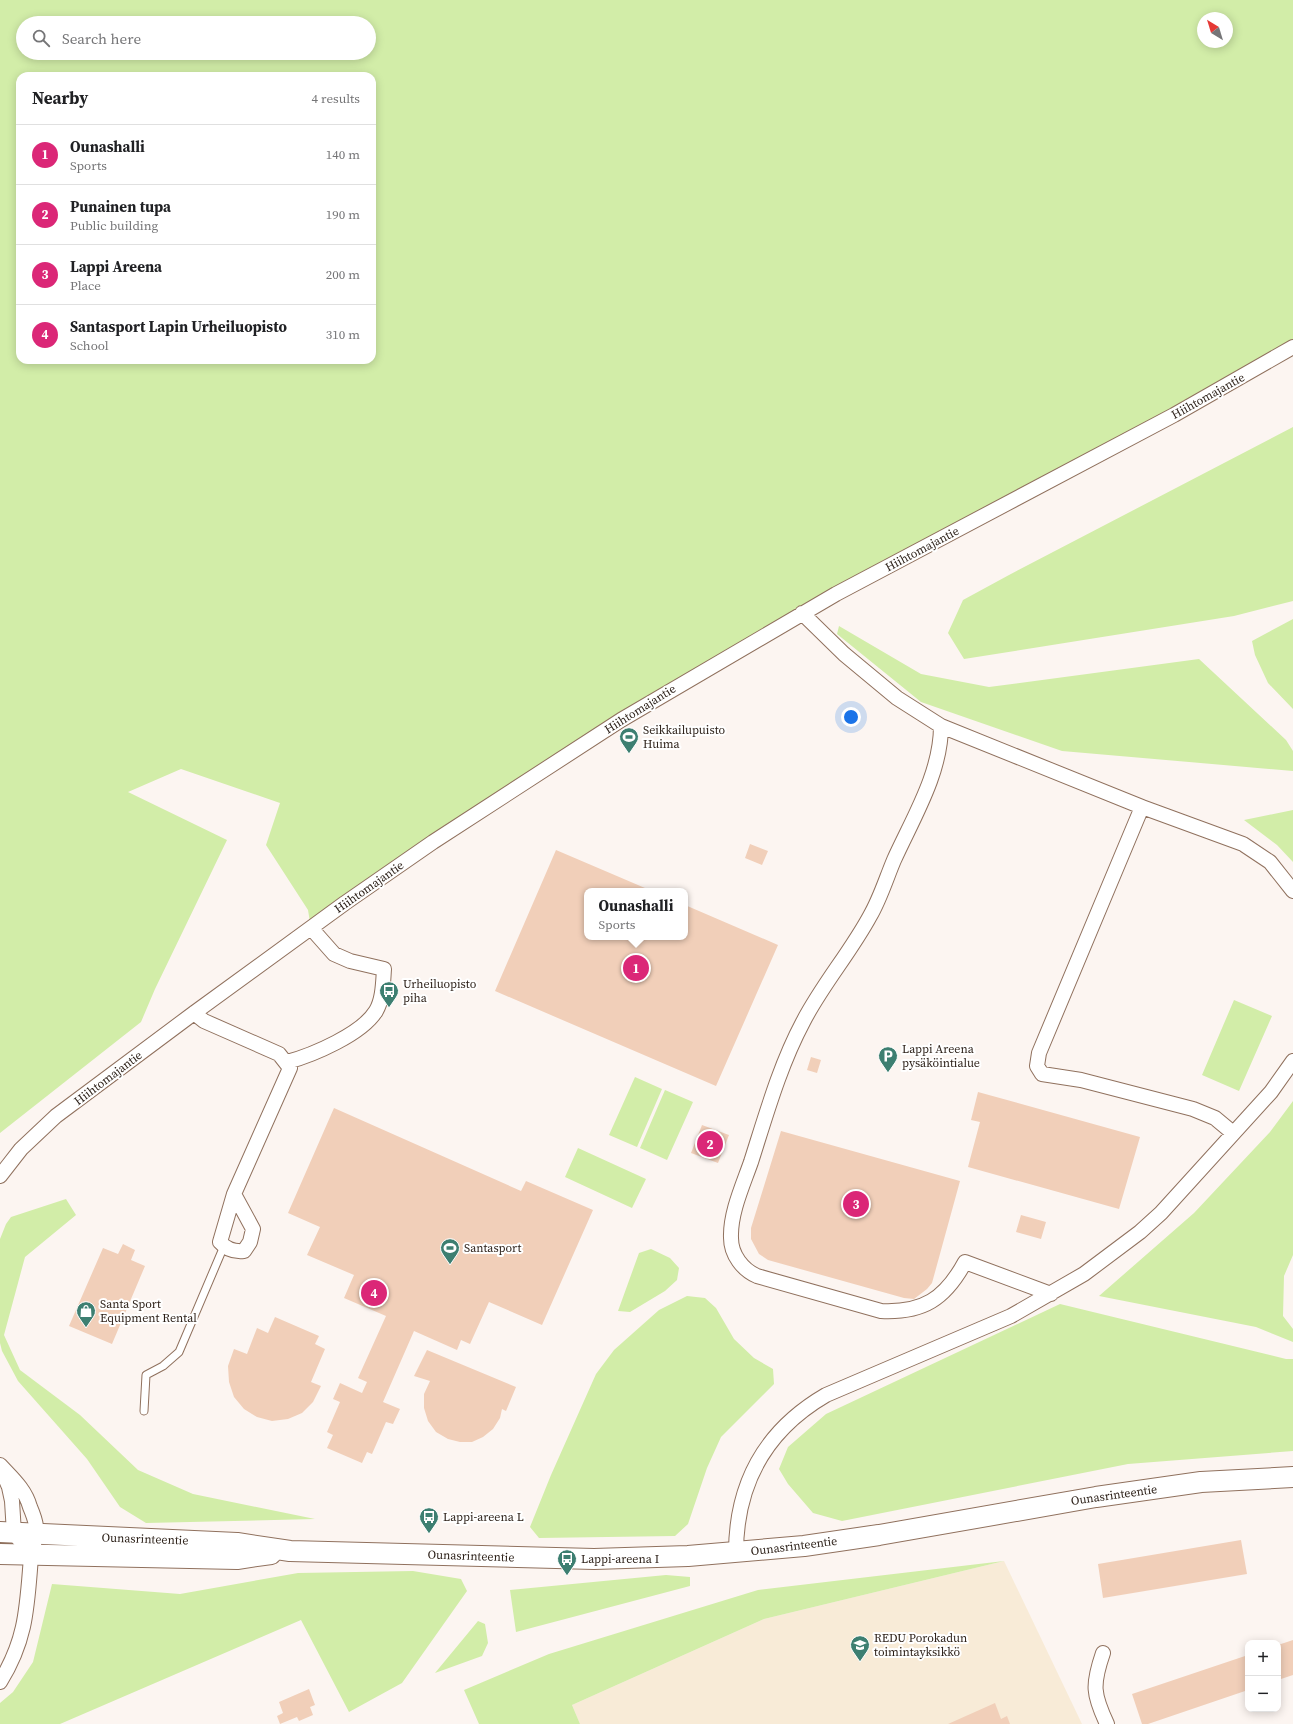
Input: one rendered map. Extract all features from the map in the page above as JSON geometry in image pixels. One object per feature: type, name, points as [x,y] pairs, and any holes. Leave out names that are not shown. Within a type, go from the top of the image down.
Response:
[{"type":"street","name":"Hiihtomajantie","points":[[0,1176],[21,1149],[56,1116],[194,1013],[433,842],[621,720],[802,614],[1174,415],[1293,347]]},
{"type":"street","points":[[802,614],[844,654],[897,698],[941,726],[1142,807],[1243,844],[1270,862],[1293,891]]},
{"type":"street","points":[[941,726],[936,763],[871,916],[843,961],[814,1003],[795,1037],[771,1098],[744,1181],[731,1226],[731,1240],[737,1258],[747,1272],[881,1311],[898,1312],[913,1310],[940,1296],[955,1280],[965,1262],[1051,1294]]},
{"type":"street","points":[[1142,807],[1039,1053],[1037,1066],[1042,1074],[1081,1080],[1193,1109],[1215,1118],[1233,1133]]},
{"type":"street","points":[[287,1062],[311,1055],[355,1032],[374,1014],[379,1003],[384,969],[350,961],[334,954],[311,928]]},
{"type":"street","points":[[194,1013],[204,1021],[279,1054],[287,1062],[290,1068],[234,1194],[220,1242],[224,1246],[236,1252],[244,1251],[250,1242],[253,1229],[234,1194]]},
{"type":"street","points":[[736,1553],[738,1514],[756,1464],[773,1439],[794,1416],[826,1395],[1011,1316],[1084,1274],[1140,1232],[1161,1213],[1271,1092],[1293,1061]]},
{"type":"street","points":[[0,1466],[11,1494],[7,1533],[31,1555]]},
{"type":"street","points":[[0,1466],[20,1486],[30,1506],[37,1535],[31,1555],[28,1607],[23,1627],[12,1662],[0,1682]]},
{"type":"street","name":"Ounasrinteentie","points":[[7,1533],[237,1543],[290,1551],[594,1559],[736,1553],[879,1535],[1096,1496],[1201,1482],[1293,1477]]},
{"type":"street","name":"Ounasrinteentie","points":[[0,1554],[237,1559],[290,1551]]},
{"type":"street","points":[[1103,1653],[1096,1673],[1094,1687],[1098,1704],[1107,1724]]},
{"type":"lane","points":[[144,1411],[146,1375],[163,1366],[179,1352],[224,1246]]},
{"type":"shaded area","name":"REDU Porokadun toimintayksikkö","points":[[1004,1561],[1082,1724],[580,1724],[572,1705],[764,1619]]},
{"type":"green space","points":[[0,0],[1293,0],[1293,347],[759,638],[311,928],[308,910],[266,845],[280,803],[181,769],[128,792],[227,840],[155,989],[141,1022],[0,1133]]},
{"type":"green space","points":[[1293,427],[1293,601],[1234,616],[964,659],[948,633],[963,600]]},
{"type":"green space","points":[[1293,619],[1293,709],[1268,683],[1255,655],[1252,641]]},
{"type":"green space","points":[[839,626],[921,674],[989,687],[1199,659],[1286,740],[1293,751],[1293,771],[1062,751],[921,702],[837,634]]},
{"type":"green space","points":[[1293,810],[1293,862],[1277,845],[1244,820]]},
{"type":"green space","points":[[1234,1000],[1272,1016],[1239,1091],[1202,1075]]},
{"type":"green space","points":[[635,1077],[662,1089],[637,1147],[609,1135]]},
{"type":"green space","points":[[665,1090],[693,1102],[667,1160],[640,1148]]},
{"type":"green space","points":[[1293,1101],[1293,1255],[1284,1276],[1283,1316],[1293,1329],[1293,1342],[1256,1327],[1099,1296],[1194,1213],[1270,1132]]},
{"type":"green space","points":[[578,1148],[646,1179],[632,1208],[565,1177]]},
{"type":"green space","points":[[66,1199],[76,1215],[25,1257],[4,1335],[20,1370],[80,1415],[138,1470],[193,1494],[315,1519],[146,1523],[120,1507],[87,1459],[18,1381],[2,1351],[0,1343],[0,1239],[6,1224],[11,1217]]},
{"type":"green space","points":[[651,1249],[670,1258],[679,1268],[677,1280],[665,1291],[630,1312],[618,1311],[639,1253]]},
{"type":"green space","points":[[687,1296],[705,1298],[716,1308],[734,1339],[754,1358],[773,1369],[774,1384],[721,1437],[707,1468],[688,1524],[675,1536],[539,1538],[530,1527],[551,1475],[596,1374],[614,1350],[659,1310]]},
{"type":"green space","points":[[1060,1304],[1286,1359],[1293,1359],[1293,1451],[1128,1464],[842,1521],[813,1513],[788,1484],[779,1469],[788,1447],[826,1414]]},
{"type":"green space","points":[[1004,1561],[764,1619],[572,1705],[580,1724],[479,1724],[464,1690],[549,1654],[758,1590]]},
{"type":"green space","points":[[413,1571],[461,1579],[467,1591],[402,1683],[349,1712],[301,1620],[60,1724],[0,1724],[0,1703],[13,1692],[33,1662],[52,1584],[180,1594],[298,1573]]},
{"type":"green space","points":[[666,1575],[690,1577],[690,1586],[516,1632],[510,1590]]},
{"type":"green space","points":[[478,1621],[485,1624],[488,1643],[482,1656],[435,1673]]},
{"type":"building","points":[[750,844],[768,851],[762,865],[745,858]]},
{"type":"building","points":[[556,850],[645,888],[584,888],[584,940],[688,940],[688,906],[778,945],[716,1086],[495,991]]},
{"type":"building","points":[[811,1057],[821,1060],[817,1073],[807,1070]]},
{"type":"building","points":[[978,1092],[1140,1137],[1119,1209],[968,1167],[980,1122],[971,1120]]},
{"type":"building","name":"Santasport","points":[[334,1108],[521,1191],[526,1181],[593,1210],[542,1325],[489,1302],[470,1344],[461,1340],[457,1350],[414,1331],[383,1402],[400,1409],[393,1424],[386,1422],[372,1454],[367,1452],[362,1463],[327,1448],[333,1435],[327,1432],[340,1402],[333,1399],[340,1383],[362,1393],[367,1382],[358,1378],[386,1316],[344,1298],[354,1275],[307,1255],[320,1227],[288,1213]]},
{"type":"building","points":[[702,1125],[729,1135],[718,1163],[691,1153]]},
{"type":"building","points":[[781,1131],[960,1181],[932,1283],[927,1289],[914,1299],[904,1298],[768,1260],[759,1254],[751,1239],[751,1228]]},
{"type":"building","points":[[1021,1215],[1046,1222],[1041,1239],[1016,1232]]},
{"type":"building","points":[[123,1244],[135,1250],[131,1260],[145,1266],[112,1344],[69,1326],[103,1248],[118,1254]]},
{"type":"building","points":[[275,1317],[319,1336],[315,1344],[325,1349],[311,1382],[321,1386],[313,1402],[302,1413],[288,1419],[272,1421],[257,1417],[244,1409],[234,1397],[229,1382],[228,1366],[234,1349],[247,1354],[257,1328],[268,1333]]},
{"type":"building","points":[[427,1350],[516,1387],[506,1411],[502,1409],[500,1418],[493,1429],[483,1437],[472,1442],[460,1442],[448,1439],[436,1432],[428,1421],[424,1408],[424,1394],[430,1381],[414,1376]]},
{"type":"building","points":[[1241,1540],[1247,1574],[1103,1598],[1098,1564]]},
{"type":"building","points":[[1293,1640],[1293,1675],[1281,1679],[1281,1676],[1281,1644]]},
{"type":"building","points":[[1245,1656],[1245,1691],[1148,1724],[1142,1724],[1132,1694]]},
{"type":"building","points":[[309,1689],[315,1705],[310,1707],[313,1715],[299,1721],[297,1717],[280,1724],[277,1716],[283,1713],[279,1702]]},
{"type":"building","points":[[995,1703],[1001,1719],[1007,1716],[1010,1724],[948,1724]]},
{"type":"place","name":"Seikkailupuisto Huima","points":[[629,754]]},
{"type":"place","name":"Ounashalli","points":[[636,968]]},
{"type":"place","name":"Urheiluopisto piha","points":[[389,1008]]},
{"type":"place","name":"Lappi Areena pysäköintialue","points":[[888,1073]]},
{"type":"place","name":"Punainen tupa","points":[[710,1144]]},
{"type":"place","name":"Lappi Areena","points":[[856,1204]]},
{"type":"place","name":"Santasport","points":[[450,1265]]},
{"type":"place","name":"Santasport Lapin Urheiluopisto","points":[[374,1293]]},
{"type":"place","name":"Santa Sport Equipment Rental","points":[[86,1328]]},
{"type":"place","name":"Lappi-areena L","points":[[429,1534]]},
{"type":"place","name":"Lappi-areena I","points":[[567,1576]]},
{"type":"place","name":"REDU Porokadun toimintayksikkö","points":[[860,1662]]}]
